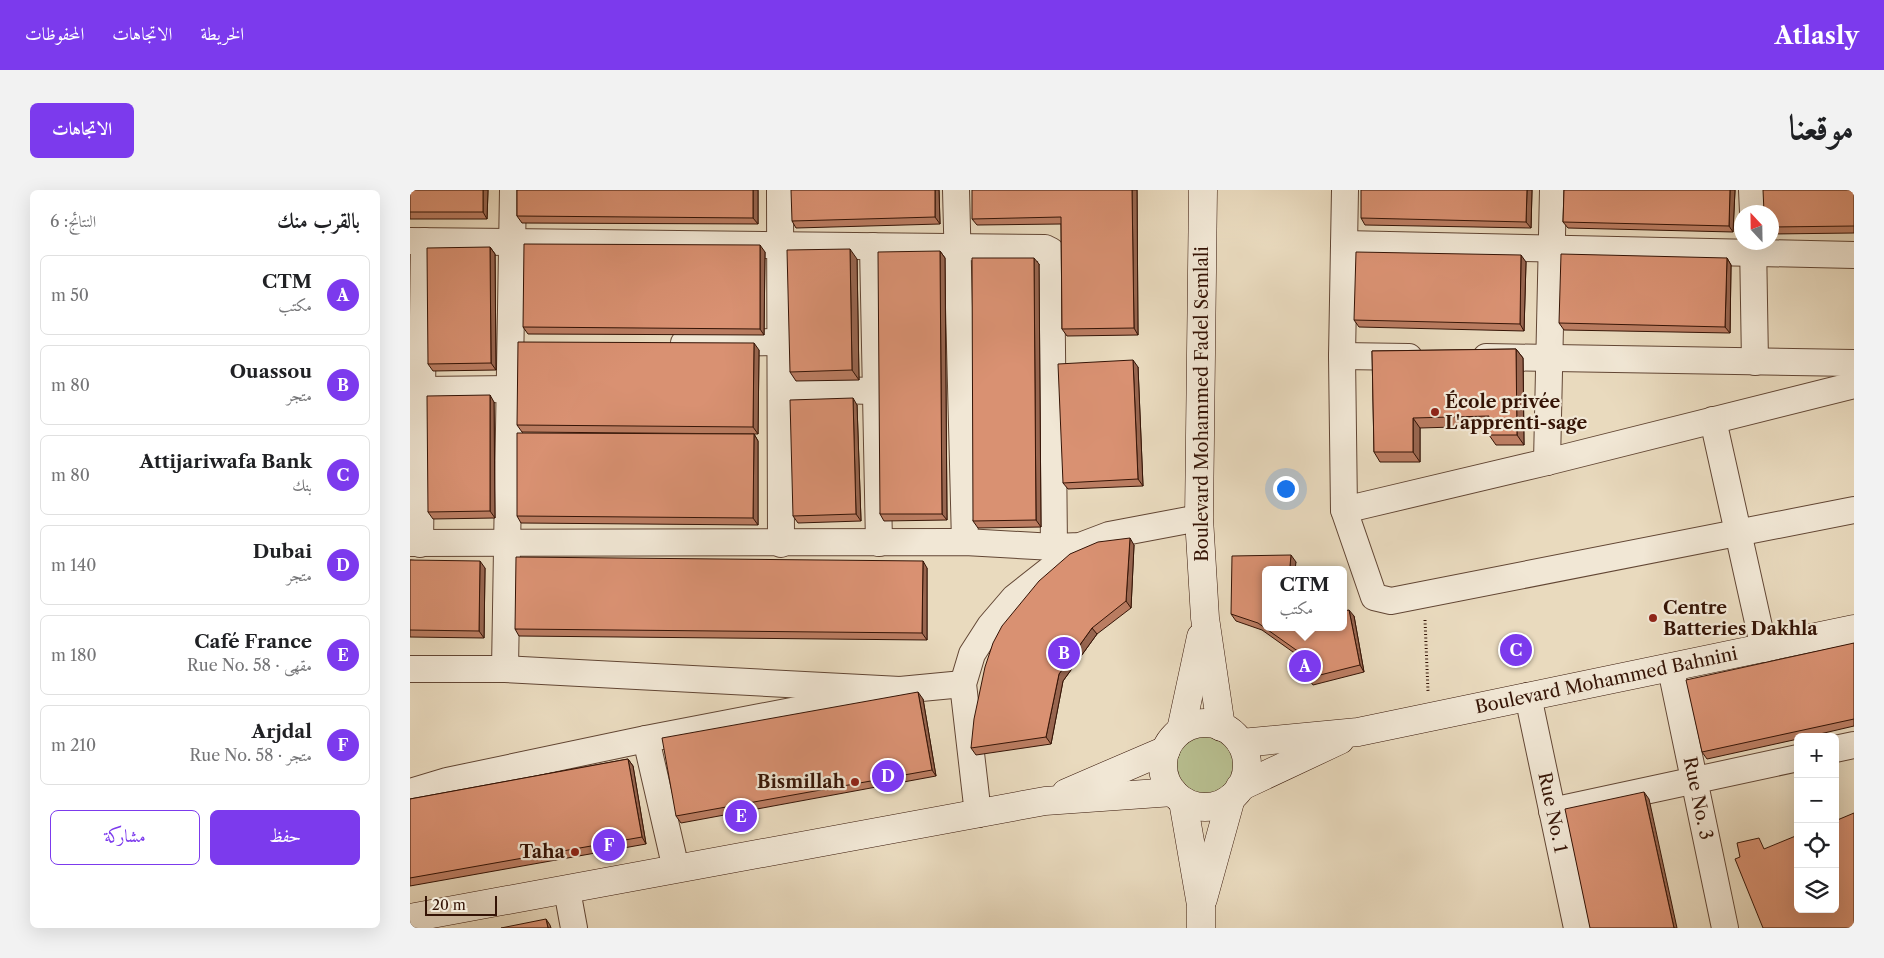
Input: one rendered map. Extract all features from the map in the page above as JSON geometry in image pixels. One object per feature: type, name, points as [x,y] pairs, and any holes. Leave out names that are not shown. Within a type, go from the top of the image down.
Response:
[{"type":"street","points":[[505,669],[507,544],[519,436],[510,389],[520,345],[512,242],[513,190]]},
{"type":"street","points":[[780,190],[781,544]]},
{"type":"street","points":[[956,190],[965,542]]},
{"type":"street","name":"Boulevard Mohammed Fadel Semlali","points":[[1203,190],[1199,518],[1204,618],[1231,735]]},
{"type":"street","points":[[1345,190],[1342,356],[1344,510],[1374,597],[1391,602],[1854,510]]},
{"type":"street","points":[[1546,462],[1553,250],[1553,190]]},
{"type":"street","points":[[1752,190],[1753,205]]},
{"type":"street","points":[[1054,547],[1051,251],[1046,248],[417,241],[422,390],[415,543],[781,544],[965,542],[1054,547],[1080,546]]},
{"type":"street","points":[[1344,244],[1553,250],[1734,248]]},
{"type":"street","points":[[873,246],[878,543]]},
{"type":"street","points":[[1753,250],[1755,362]]},
{"type":"street","points":[[1779,250],[1854,255]]},
{"type":"street","points":[[655,344],[781,342]]},
{"type":"street","points":[[1342,356],[1431,357]]},
{"type":"street","points":[[1460,357],[1854,363]]},
{"type":"street","points":[[1344,510],[1854,385]]},
{"type":"street","points":[[422,390],[510,389]]},
{"type":"street","points":[[781,389],[876,391]]},
{"type":"street","points":[[1714,420],[1764,649]]},
{"type":"street","points":[[752,439],[781,439]]},
{"type":"street","points":[[978,814],[963,684],[972,654],[990,626],[1014,598],[1080,546],[1109,535],[1199,518]]},
{"type":"street","name":"Boulevard Mohammed Fadel Semlali","points":[[1174,740],[1204,618]]},
{"type":"street","name":"Boulevard Mohammed Bahnini","points":[[1231,735],[1358,732],[1528,696],[1671,669],[1854,629]]},
{"type":"street","points":[[410,669],[505,669],[900,690]]},
{"type":"street","name":"Rue No. 3","points":[[1671,669],[1725,928]]},
{"type":"street","points":[[410,792],[447,781],[646,739],[900,690],[963,684]]},
{"type":"street","name":"Rue No. 1","points":[[1528,696],[1577,928]]},
{"type":"street","points":[[1045,802],[1174,740],[1194,724],[1208,723],[1231,735],[1247,765],[1236,792],[1201,917]]},
{"type":"street","name":"Boulevard Mohammed Bahnini","points":[[1236,792],[1358,732]]},
{"type":"street","points":[[646,739],[676,869]]},
{"type":"street","points":[[1174,740],[1164,772],[1178,796],[1201,917]]},
{"type":"street","points":[[1839,748],[1854,745]]},
{"type":"street","points":[[1552,811],[1794,759]]},
{"type":"street","points":[[410,918],[1045,802],[1178,796],[1195,805],[1208,807],[1220,804],[1236,792]]},
{"type":"street","points":[[566,890],[574,928]]},
{"type":"path","points":[[1424,595],[1429,717]]},
{"type":"green space","points":[[1197,735],[1209,735],[1225,744],[1232,754],[1234,766],[1232,778],[1225,788],[1209,797],[1197,797],[1186,792],[1177,783],[1172,772],[1172,760],[1177,749],[1186,740]]},
{"type":"building","points":[[410,190],[483,190],[483,212],[410,212]]},
{"type":"building","points":[[517,190],[753,190],[753,218],[517,216]]},
{"type":"building","points":[[791,190],[935,190],[935,217],[792,221]]},
{"type":"building","points":[[972,190],[1132,190],[1134,328],[1062,329],[1061,217],[972,219]]},
{"type":"building","points":[[1361,190],[1527,190],[1526,222],[1361,218]]},
{"type":"building","points":[[1564,190],[1730,190],[1729,226],[1563,222]]},
{"type":"building","points":[[1763,190],[1854,190],[1854,226],[1779,227],[1779,205],[1764,205]]},
{"type":"building","points":[[524,244],[760,245],[760,329],[523,327]]},
{"type":"building","points":[[490,247],[491,363],[428,364],[427,248]]},
{"type":"building","points":[[850,249],[852,370],[790,372],[787,250]]},
{"type":"building","points":[[940,251],[942,514],[880,514],[878,252]]},
{"type":"building","points":[[1356,252],[1521,255],[1520,324],[1354,320]]},
{"type":"building","points":[[1561,254],[1727,258],[1725,327],[1559,323]]},
{"type":"building","points":[[972,258],[1034,258],[1036,520],[973,521]]},
{"type":"building","points":[[518,342],[754,343],[753,427],[517,425]]},
{"type":"building","points":[[1516,349],[1517,435],[1489,435],[1489,416],[1413,418],[1413,452],[1374,452],[1372,351]]},
{"type":"building","points":[[1133,360],[1138,479],[1063,483],[1058,364]]},
{"type":"building","points":[[490,395],[490,511],[428,512],[427,396]]},
{"type":"building","points":[[853,398],[856,514],[793,516],[790,400]]},
{"type":"building","points":[[517,433],[754,434],[753,518],[517,516]]},
{"type":"building","points":[[1130,538],[1126,601],[1092,628],[1059,674],[1046,737],[971,748],[974,719],[985,667],[993,643],[1002,626],[1039,581],[1070,554],[1098,542]]},
{"type":"building","points":[[1291,555],[1290,566],[1262,566],[1262,626],[1231,614],[1232,556]]},
{"type":"building","points":[[516,557],[923,561],[922,633],[515,629]]},
{"type":"building","points":[[410,560],[480,561],[479,631],[410,630]]},
{"type":"building","points":[[1347,610],[1349,610],[1360,665],[1308,678],[1299,652],[1269,631],[1347,631]]},
{"type":"building","points":[[1854,643],[1854,719],[1702,752],[1686,680]]},
{"type":"building","points":[[918,692],[932,770],[676,816],[662,738]]},
{"type":"building","points":[[628,759],[642,837],[410,878],[410,799]]},
{"type":"building","points":[[1644,792],[1674,928],[1590,928],[1565,809]]},
{"type":"building","points":[[1854,813],[1854,928],[1763,928],[1735,859],[1740,857],[1737,843],[1759,838],[1764,849],[1794,837],[1794,913],[1839,913],[1839,819]]},
{"type":"building","points":[[546,919],[548,928],[501,928]]},
{"type":"place","name":"École privée L'apprenti-sage","points":[[1435,412]]},
{"type":"place","name":"Centre Batteries Dakhla","points":[[1653,618]]},
{"type":"place","name":"Attijariwafa Bank","points":[[1516,650]]},
{"type":"place","name":"Ouassou","points":[[1064,653]]},
{"type":"place","name":"CTM","points":[[1305,666]]},
{"type":"place","name":"Dubai","points":[[888,776]]},
{"type":"place","name":"Bismillah","points":[[855,782]]},
{"type":"place","name":"Café France","points":[[741,816]]},
{"type":"place","name":"Arjdal","points":[[609,845]]},
{"type":"place","name":"Taha","points":[[575,852]]}]
